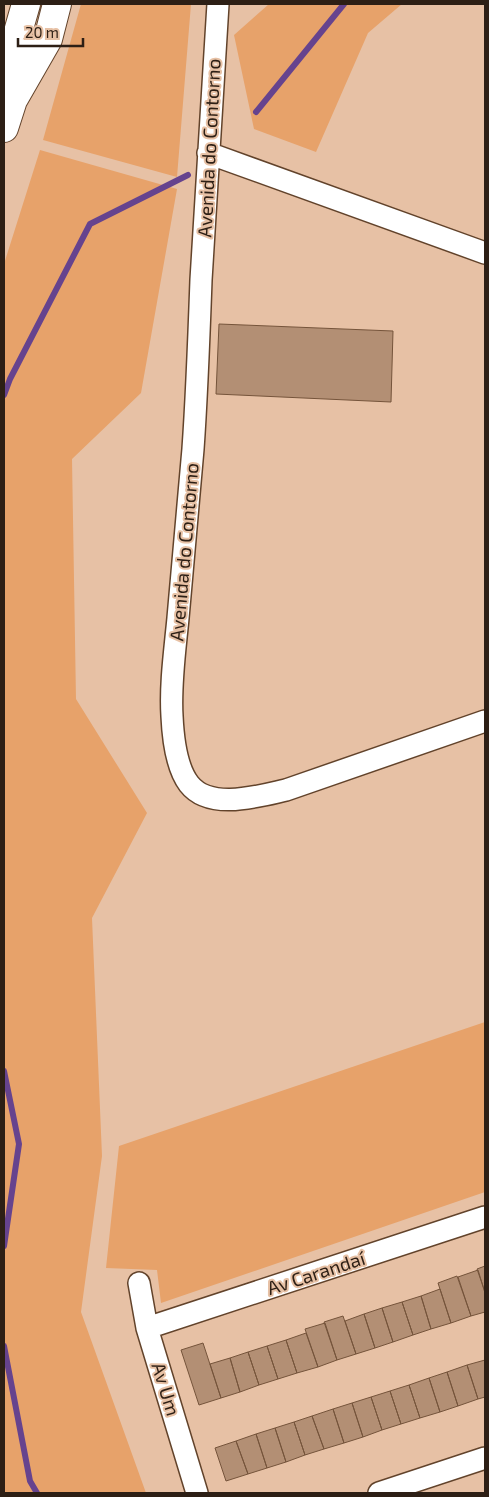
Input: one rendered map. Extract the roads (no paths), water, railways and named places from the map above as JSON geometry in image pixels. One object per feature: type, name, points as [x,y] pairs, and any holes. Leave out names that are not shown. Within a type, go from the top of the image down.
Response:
[{"type":"street","points":[[13,100],[11,32],[26,4]]},
{"type":"street","points":[[4,128],[13,100],[48,39],[58,4]]},
{"type":"street","name":"Avenida do Contorno","points":[[218,4],[208,153],[193,448],[173,672],[172,715],[176,749],[184,776],[190,786],[200,794],[210,798],[235,799],[259,796],[286,790],[485,721]]},
{"type":"street","points":[[11,32],[48,39]]},
{"type":"street","points":[[208,153],[485,253]]},
{"type":"street","name":"Av Carandaí","points":[[147,1328],[485,1217]]},
{"type":"street","name":"Av Um","points":[[140,1282],[147,1328],[197,1493]]},
{"type":"street","points":[[379,1493],[485,1458]]},
{"type":"waterway","points":[[256,112],[344,4]]},
{"type":"waterway","points":[[4,395],[10,379],[90,224],[188,175]]},
{"type":"waterway","points":[[4,1071],[19,1144],[4,1246]]},
{"type":"waterway","points":[[4,1346],[30,1481],[37,1493]]}]
